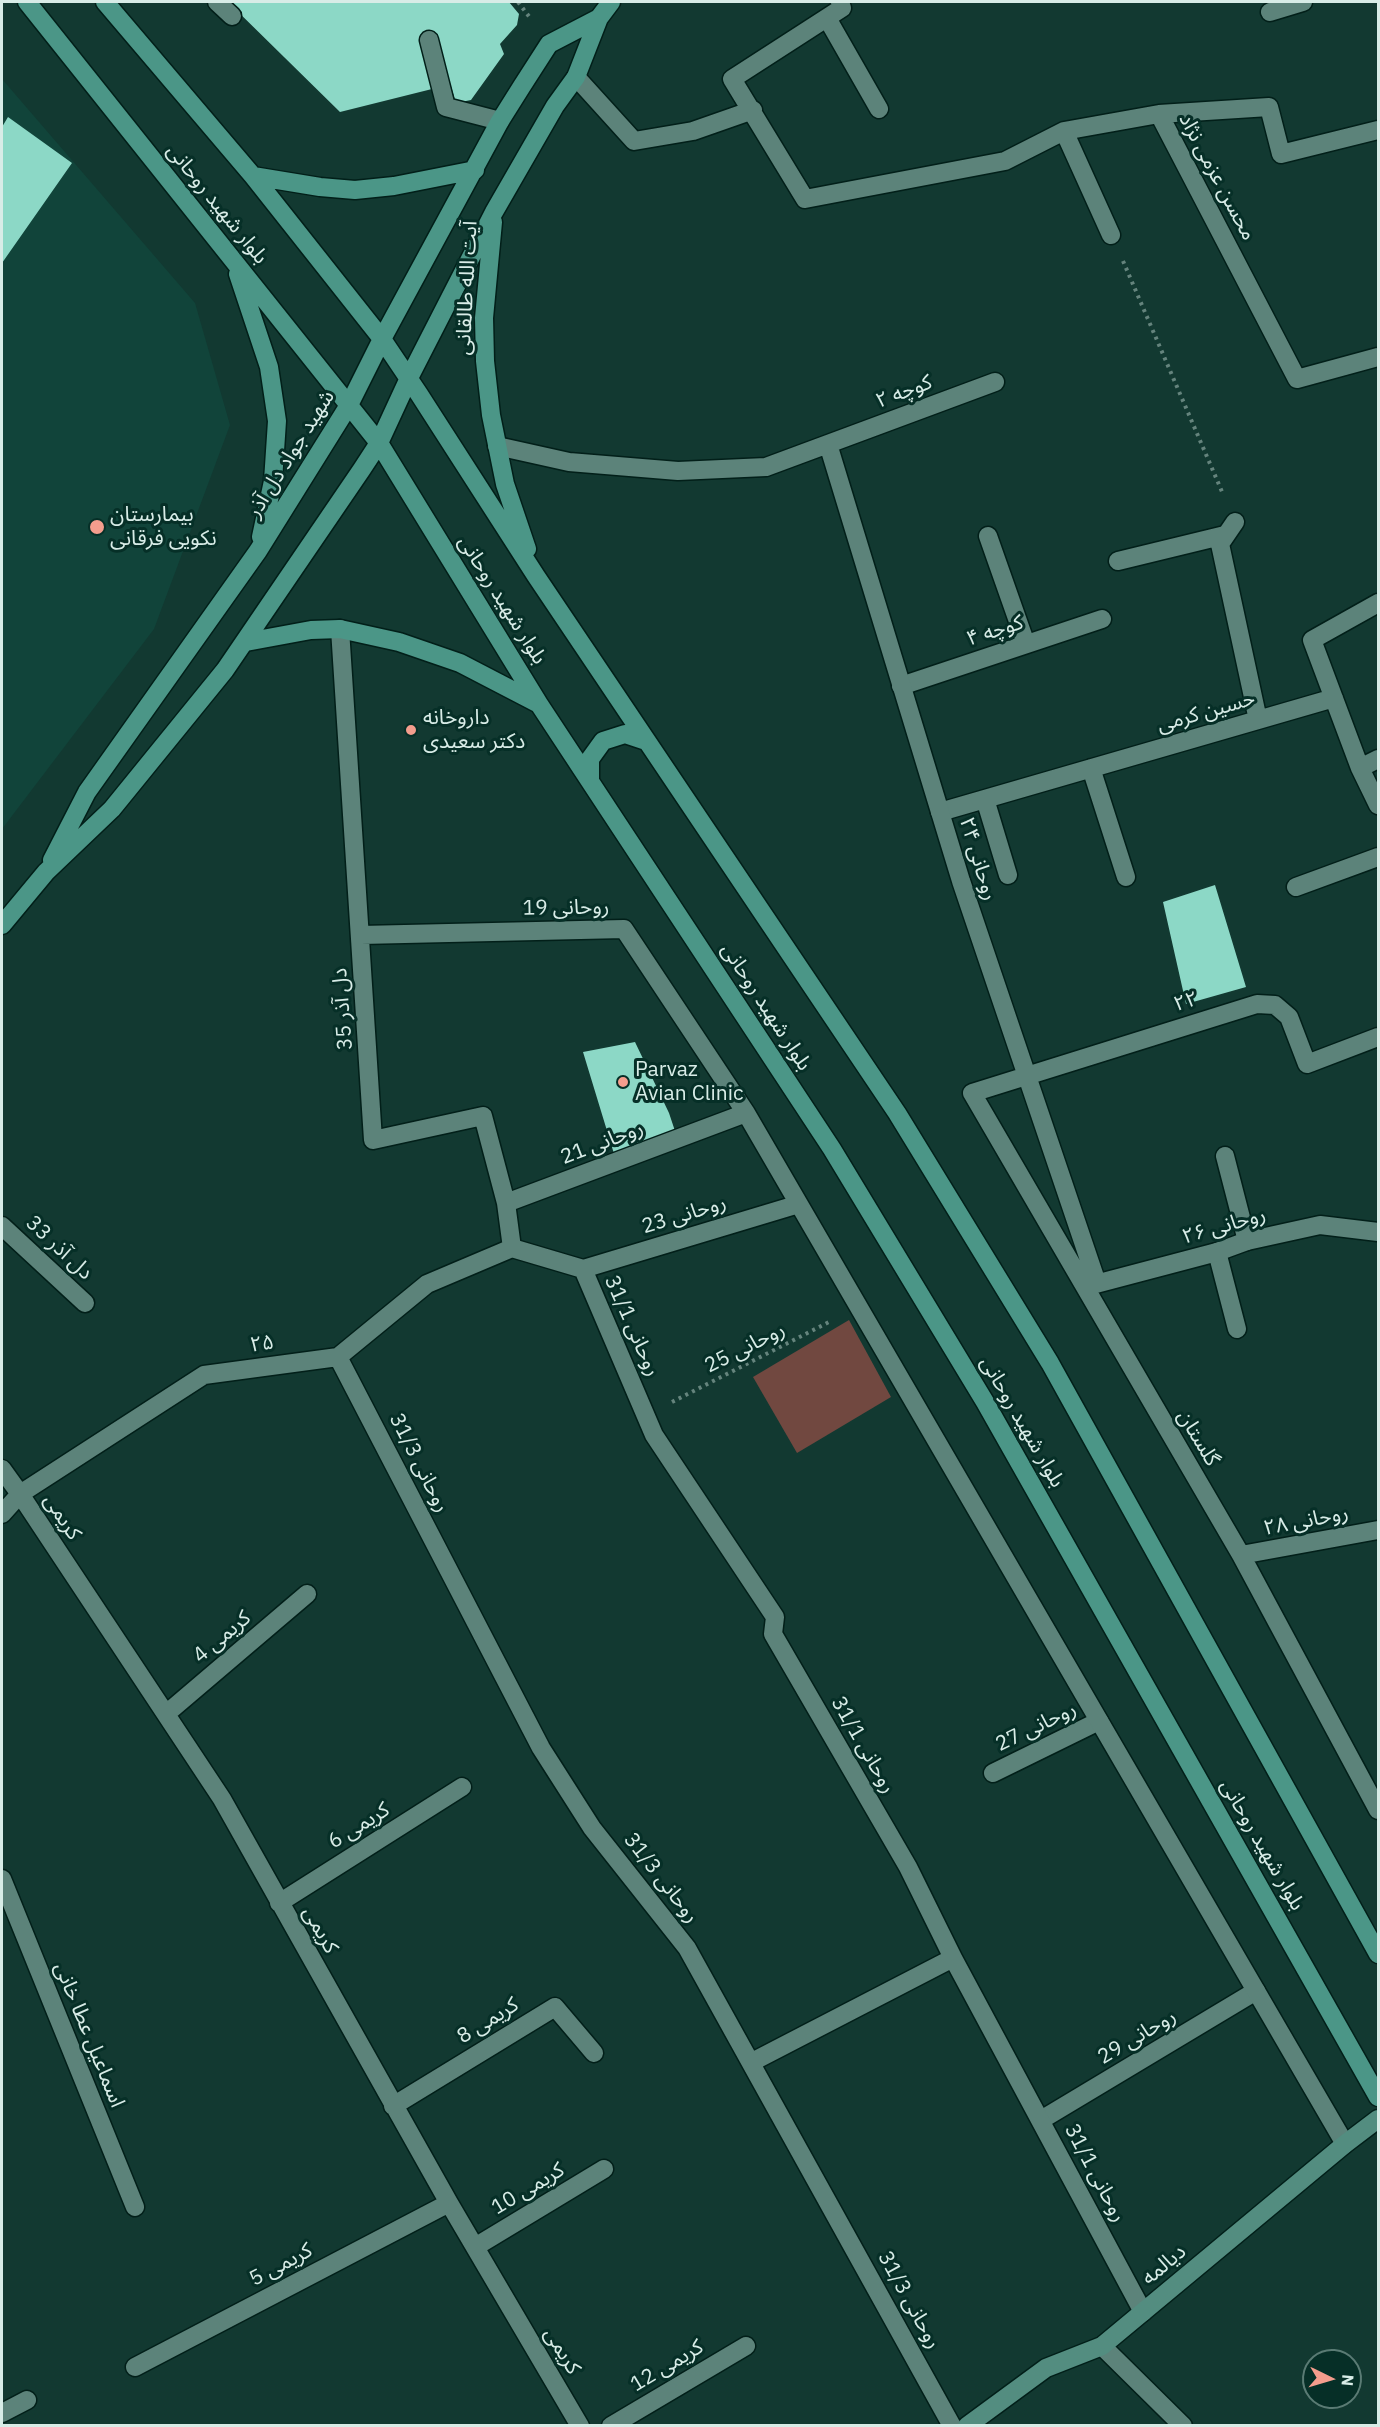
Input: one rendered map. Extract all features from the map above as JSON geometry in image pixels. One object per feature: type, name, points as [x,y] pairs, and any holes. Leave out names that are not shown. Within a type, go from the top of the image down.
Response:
[{"type":"main road","name":"بلوار شهید روحانی","points":[[27,2],[379,443],[539,704],[832,1149],[985,1402],[1378,2097]]},
{"type":"main road","name":"بلوار شهید روحانی","points":[[105,2],[253,176],[382,339],[536,576],[897,1113],[1050,1363],[1378,1954]]},
{"type":"main road","name":"آیت الله طالقانی","points":[[409,378],[494,212],[555,106],[576,76],[599,18],[611,2]]},
{"type":"main road","name":"آیت الله طالقانی","points":[[549,44],[599,18]]},
{"type":"main road","name":"شهید جواد دل آذر","points":[[46,872],[87,792],[258,551],[349,405],[382,339],[476,170],[500,122],[549,44]]},
{"type":"main road","points":[[253,176],[355,190],[394,186],[476,170]]},
{"type":"main road","name":"آیت الله طالقانی","points":[[494,212],[484,318],[485,361],[491,415],[505,484],[536,576]]},
{"type":"main road","points":[[234,261],[269,367],[277,421],[273,481],[258,551]]},
{"type":"main road","name":"شهید جواد دل آذر","points":[[2,925],[46,872],[112,809],[246,642],[379,443],[409,378]]},
{"type":"main road","points":[[246,642],[311,630],[340,629],[399,642],[460,663],[539,704]]},
{"type":"main road","points":[[590,781],[590,759],[603,741],[624,734],[646,741]]},
{"type":"main road","name":"دیالمه","points":[[967,2426],[1046,2368],[1101,2346],[1378,2119]]},
{"type":"street","points":[[217,2],[232,15]]},
{"type":"street","points":[[840,2],[842,8],[827,18],[879,109]]},
{"type":"street","points":[[1270,12],[1303,2]]},
{"type":"street","name":"محسن عزمی نژاد","points":[[827,18],[732,79],[753,110],[805,199],[1005,161],[1064,131],[1159,114],[1297,379],[1378,357]]},
{"type":"street","points":[[429,40],[446,107],[500,122]]},
{"type":"street","points":[[576,76],[634,141],[693,131],[753,110]]},
{"type":"street","points":[[1159,114],[1269,107],[1281,154],[1378,130]]},
{"type":"street","points":[[1064,131],[1111,235]]},
{"type":"street","name":"کوچه ۲","points":[[497,446],[568,462],[678,471],[766,467],[995,382]]},
{"type":"street","name":"روحانی ۲۴","points":[[828,444],[961,881],[1026,1074],[1090,1285]]},
{"type":"street","points":[[1118,561],[1230,529]]},
{"type":"street","points":[[1230,529],[1220,544],[1258,720]]},
{"type":"street","points":[[988,536],[1026,645]]},
{"type":"street","points":[[1378,603],[1312,640],[1360,768],[1378,805]]},
{"type":"street","name":"کوچه ۴","points":[[901,686],[1102,619]]},
{"type":"street","name":"دل آذر 35","points":[[340,629],[373,1140],[483,1116],[507,1203],[512,1248]]},
{"type":"street","name":"حسین کرمی","points":[[940,812],[1334,698]]},
{"type":"street","points":[[1360,768],[1378,759]]},
{"type":"street","points":[[1091,768],[1126,877]]},
{"type":"street","points":[[985,799],[1008,874]]},
{"type":"street","points":[[1296,886],[1378,857]]},
{"type":"street","name":"روحانی 19","points":[[361,935],[624,929],[746,1113]]},
{"type":"street","name":"۲۲","points":[[972,1093],[1026,1074],[1257,1004],[1275,1005],[1288,1017],[1307,1064],[1378,1037]]},
{"type":"street","name":"گلستان","points":[[972,1093],[1090,1285],[1241,1556],[1378,1810]]},
{"type":"street","points":[[746,1113],[1345,2144]]},
{"type":"street","name":"روحانی 21","points":[[507,1203],[746,1113]]},
{"type":"street","points":[[1225,1156],[1247,1241]]},
{"type":"street","name":"روحانی 23","points":[[583,1269],[799,1204]]},
{"type":"street","name":"روحانی ۲۶","points":[[1090,1285],[1217,1252],[1247,1241],[1320,1225],[1378,1232]]},
{"type":"street","name":"دل آذر 33","points":[[2,1226],[85,1304]]},
{"type":"street","points":[[338,1357],[427,1284],[512,1248]]},
{"type":"street","name":"روحانی 31/1","points":[[512,1248],[583,1269],[654,1435],[775,1617],[773,1634],[908,1867],[953,1958],[1143,2312]]},
{"type":"street","points":[[1217,1252],[1237,1329]]},
{"type":"street","name":"۲۵","points":[[2,1514],[20,1494],[204,1375],[338,1357]]},
{"type":"street","name":"روحانی 31/3","points":[[338,1357],[541,1748],[592,1828],[687,1948],[952,2426]]},
{"type":"street","name":"کریمی","points":[[2,1469],[222,1799],[393,2106],[580,2426]]},
{"type":"street","name":"روحانی ۲۸","points":[[1241,1556],[1378,1530]]},
{"type":"street","name":"کریمی 4","points":[[166,1714],[307,1594]]},
{"type":"street","name":"روحانی 27","points":[[993,1773],[1099,1721]]},
{"type":"street","name":"کریمی 6","points":[[279,1903],[462,1786]]},
{"type":"street","name":"اسماعیل عطا خانی","points":[[2,1879],[135,2207]]},
{"type":"street","points":[[752,2062],[953,1958]]},
{"type":"street","name":"روحانی 29","points":[[1041,2120],[1256,1991]]},
{"type":"street","name":"کریمی 8","points":[[393,2106],[555,2007],[594,2053]]},
{"type":"street","name":"کریمی 10","points":[[475,2247],[604,2169]]},
{"type":"street","name":"کریمی 5","points":[[135,2367],[449,2203]]},
{"type":"street","name":"کریمی 12","points":[[611,2426],[746,2346]]},
{"type":"street","points":[[1101,2346],[1183,2426]]},
{"type":"street","points":[[2,2413],[27,2400]]},
{"type":"path","points":[[1111,235],[1230,529]]},
{"type":"path","name":"روحانی 25","points":[[646,1415],[858,1307]]},
{"type":"shaded area","name":"بیمارستان نکویی فرقانی","points":[[2,79],[195,303],[230,425],[154,629],[2,829]]},
{"type":"shaded area","points":[[849,1320],[891,1397],[797,1453],[753,1377]]},
{"type":"building","points":[[228,2],[509,2],[519,14],[517,25],[500,44],[504,54],[471,100],[456,103],[436,37],[436,88],[340,112]]},
{"type":"building","points":[[8,117],[72,163],[2,263],[2,127]]},
{"type":"building","points":[[1215,885],[1246,987],[1186,1004],[1163,902]]},
{"type":"building","name":"Parvaz Avian Clinic","points":[[635,1042],[669,1113],[676,1134],[615,1157],[583,1052]]},
{"type":"place","name":"بیمارستان نکویی فرقانی","points":[[97,527]]},
{"type":"place","name":"داروخانه دکتر سعیدی","points":[[411,730]]},
{"type":"place","name":"Parvaz Avian Clinic","points":[[623,1082]]}]
